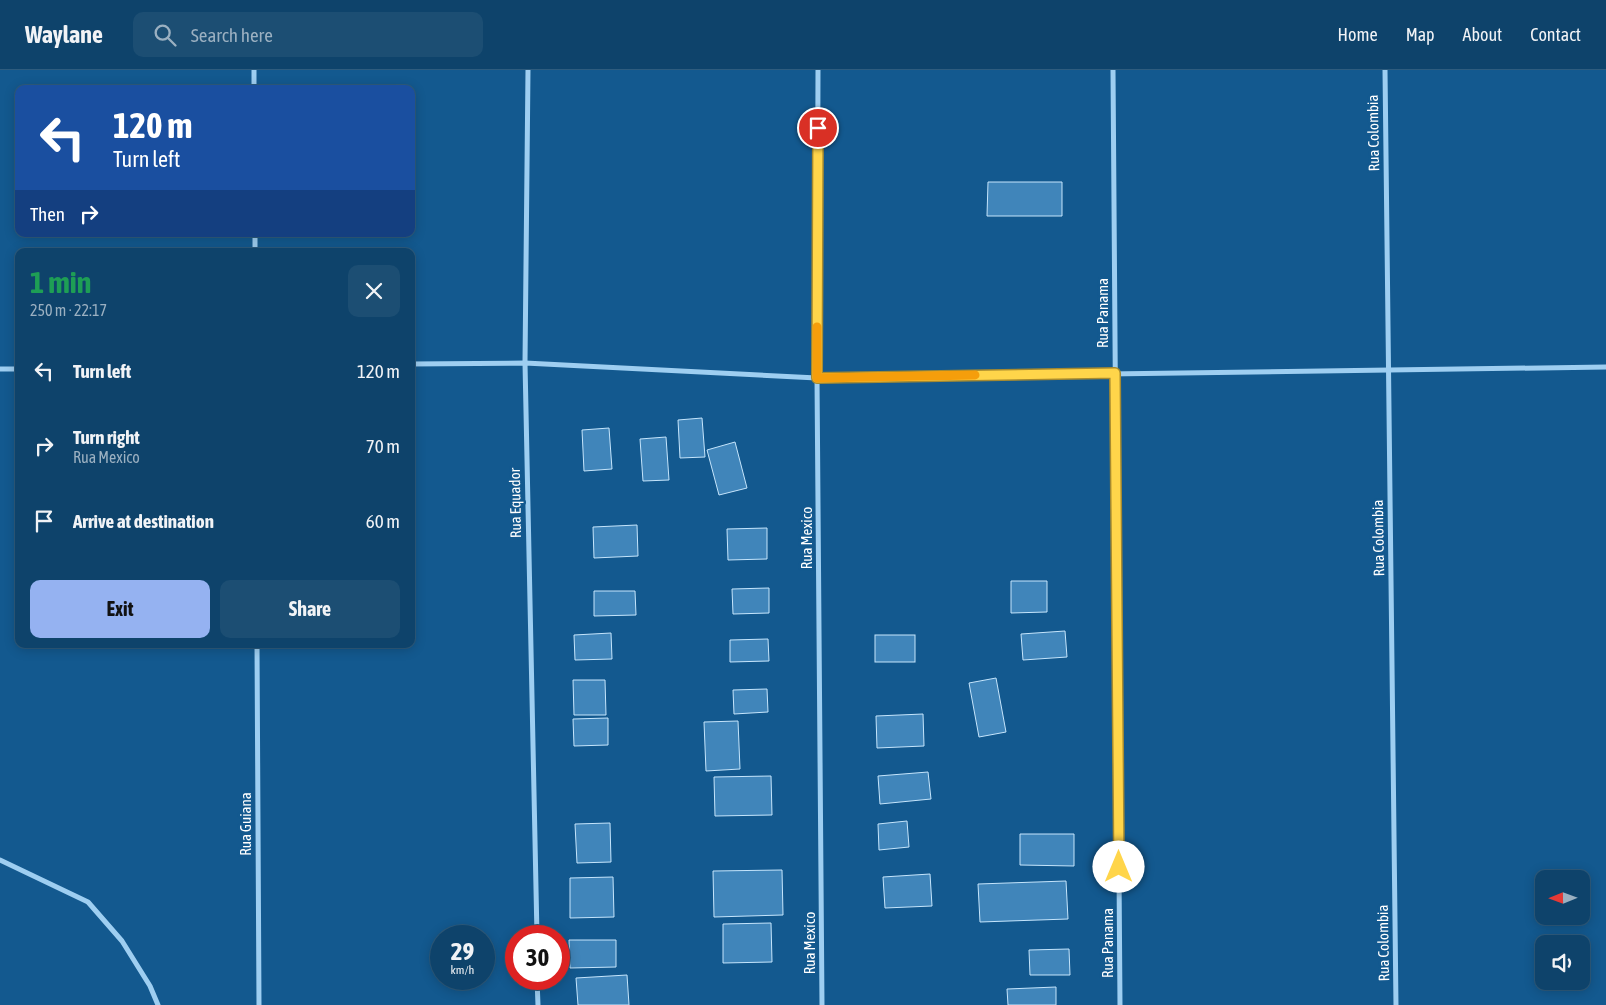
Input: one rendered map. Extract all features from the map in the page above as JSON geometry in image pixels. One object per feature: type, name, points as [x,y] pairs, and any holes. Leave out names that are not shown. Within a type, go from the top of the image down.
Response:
[{"type":"street","points":[[254,70],[254,85]]},
{"type":"street","name":"Rua Equador","points":[[528,70],[525,363],[536,925]]},
{"type":"street","name":"Rua Mexico","points":[[818,70],[817,378],[822,1005]]},
{"type":"street","name":"Rua Panama","points":[[1113,70],[1120,1005]]},
{"type":"street","name":"Rua Colombia","points":[[1384,70],[1396,1005]]},
{"type":"street","points":[[415,364],[525,363],[817,378],[1606,367]]},
{"type":"street","points":[[0,369],[15,369]]},
{"type":"street","name":"Rua Guiana","points":[[257,648],[258,1005]]},
{"type":"street","points":[[0,860],[88,902],[122,941],[150,986],[158,1005]]},
{"type":"street","points":[[537,990],[538,1005]]},
{"type":"building","points":[[988,182],[1062,182],[1062,216],[987,216]]},
{"type":"building","points":[[702,418],[705,457],[680,458],[678,420]]},
{"type":"building","points":[[609,428],[612,469],[584,471],[582,430]]},
{"type":"building","points":[[666,437],[669,480],[643,481],[640,439]]},
{"type":"building","points":[[735,442],[747,488],[719,495],[707,450]]},
{"type":"building","points":[[637,525],[638,556],[594,558],[593,527]]},
{"type":"building","points":[[767,528],[767,559],[728,560],[727,529]]},
{"type":"building","points":[[1011,581],[1047,581],[1047,612],[1011,613]]},
{"type":"building","points":[[769,588],[769,613],[733,614],[732,589]]},
{"type":"building","points":[[594,591],[635,591],[636,615],[594,616]]},
{"type":"building","points":[[1065,631],[1067,657],[1023,660],[1021,634]]},
{"type":"building","points":[[611,633],[612,659],[575,660],[574,635]]},
{"type":"building","points":[[875,635],[915,635],[915,662],[875,662]]},
{"type":"building","points":[[768,639],[769,661],[730,662],[730,640]]},
{"type":"building","points":[[996,678],[1006,732],[979,737],[969,683]]},
{"type":"building","points":[[573,680],[605,680],[606,715],[574,715]]},
{"type":"building","points":[[767,689],[768,712],[734,714],[733,690]]},
{"type":"building","points":[[923,714],[924,746],[877,748],[876,716]]},
{"type":"building","points":[[608,718],[608,745],[574,746],[573,719]]},
{"type":"building","points":[[738,721],[740,769],[706,771],[704,722]]},
{"type":"building","points":[[928,772],[931,799],[880,804],[878,776]]},
{"type":"building","points":[[771,776],[772,815],[715,816],[714,777]]},
{"type":"building","points":[[907,821],[909,847],[879,850],[878,824]]},
{"type":"building","points":[[610,823],[611,862],[577,863],[575,824]]},
{"type":"building","points":[[1020,834],[1074,834],[1074,866],[1020,865]]},
{"type":"building","points":[[782,870],[783,915],[714,917],[713,871]]},
{"type":"building","points":[[930,874],[932,906],[885,908],[883,877]]},
{"type":"building","points":[[613,877],[614,917],[570,918],[570,878]]},
{"type":"building","points":[[1066,881],[1068,919],[980,922],[978,884]]},
{"type":"building","points":[[771,923],[772,962],[723,963],[723,924]]},
{"type":"building","points":[[570,940],[616,940],[616,967],[570,968]]},
{"type":"building","points":[[1069,949],[1070,975],[1030,975],[1029,950]]},
{"type":"building","points":[[627,975],[629,1005],[578,1005],[576,978]]},
{"type":"building","points":[[1056,987],[1056,1005],[1008,1005],[1007,989]]},
{"type":"slow traffic","points":[[817,327],[817,378],[975,375]]},
{"type":"route","points":[[818,128],[817,378],[1115,373],[1119,867]]}]
